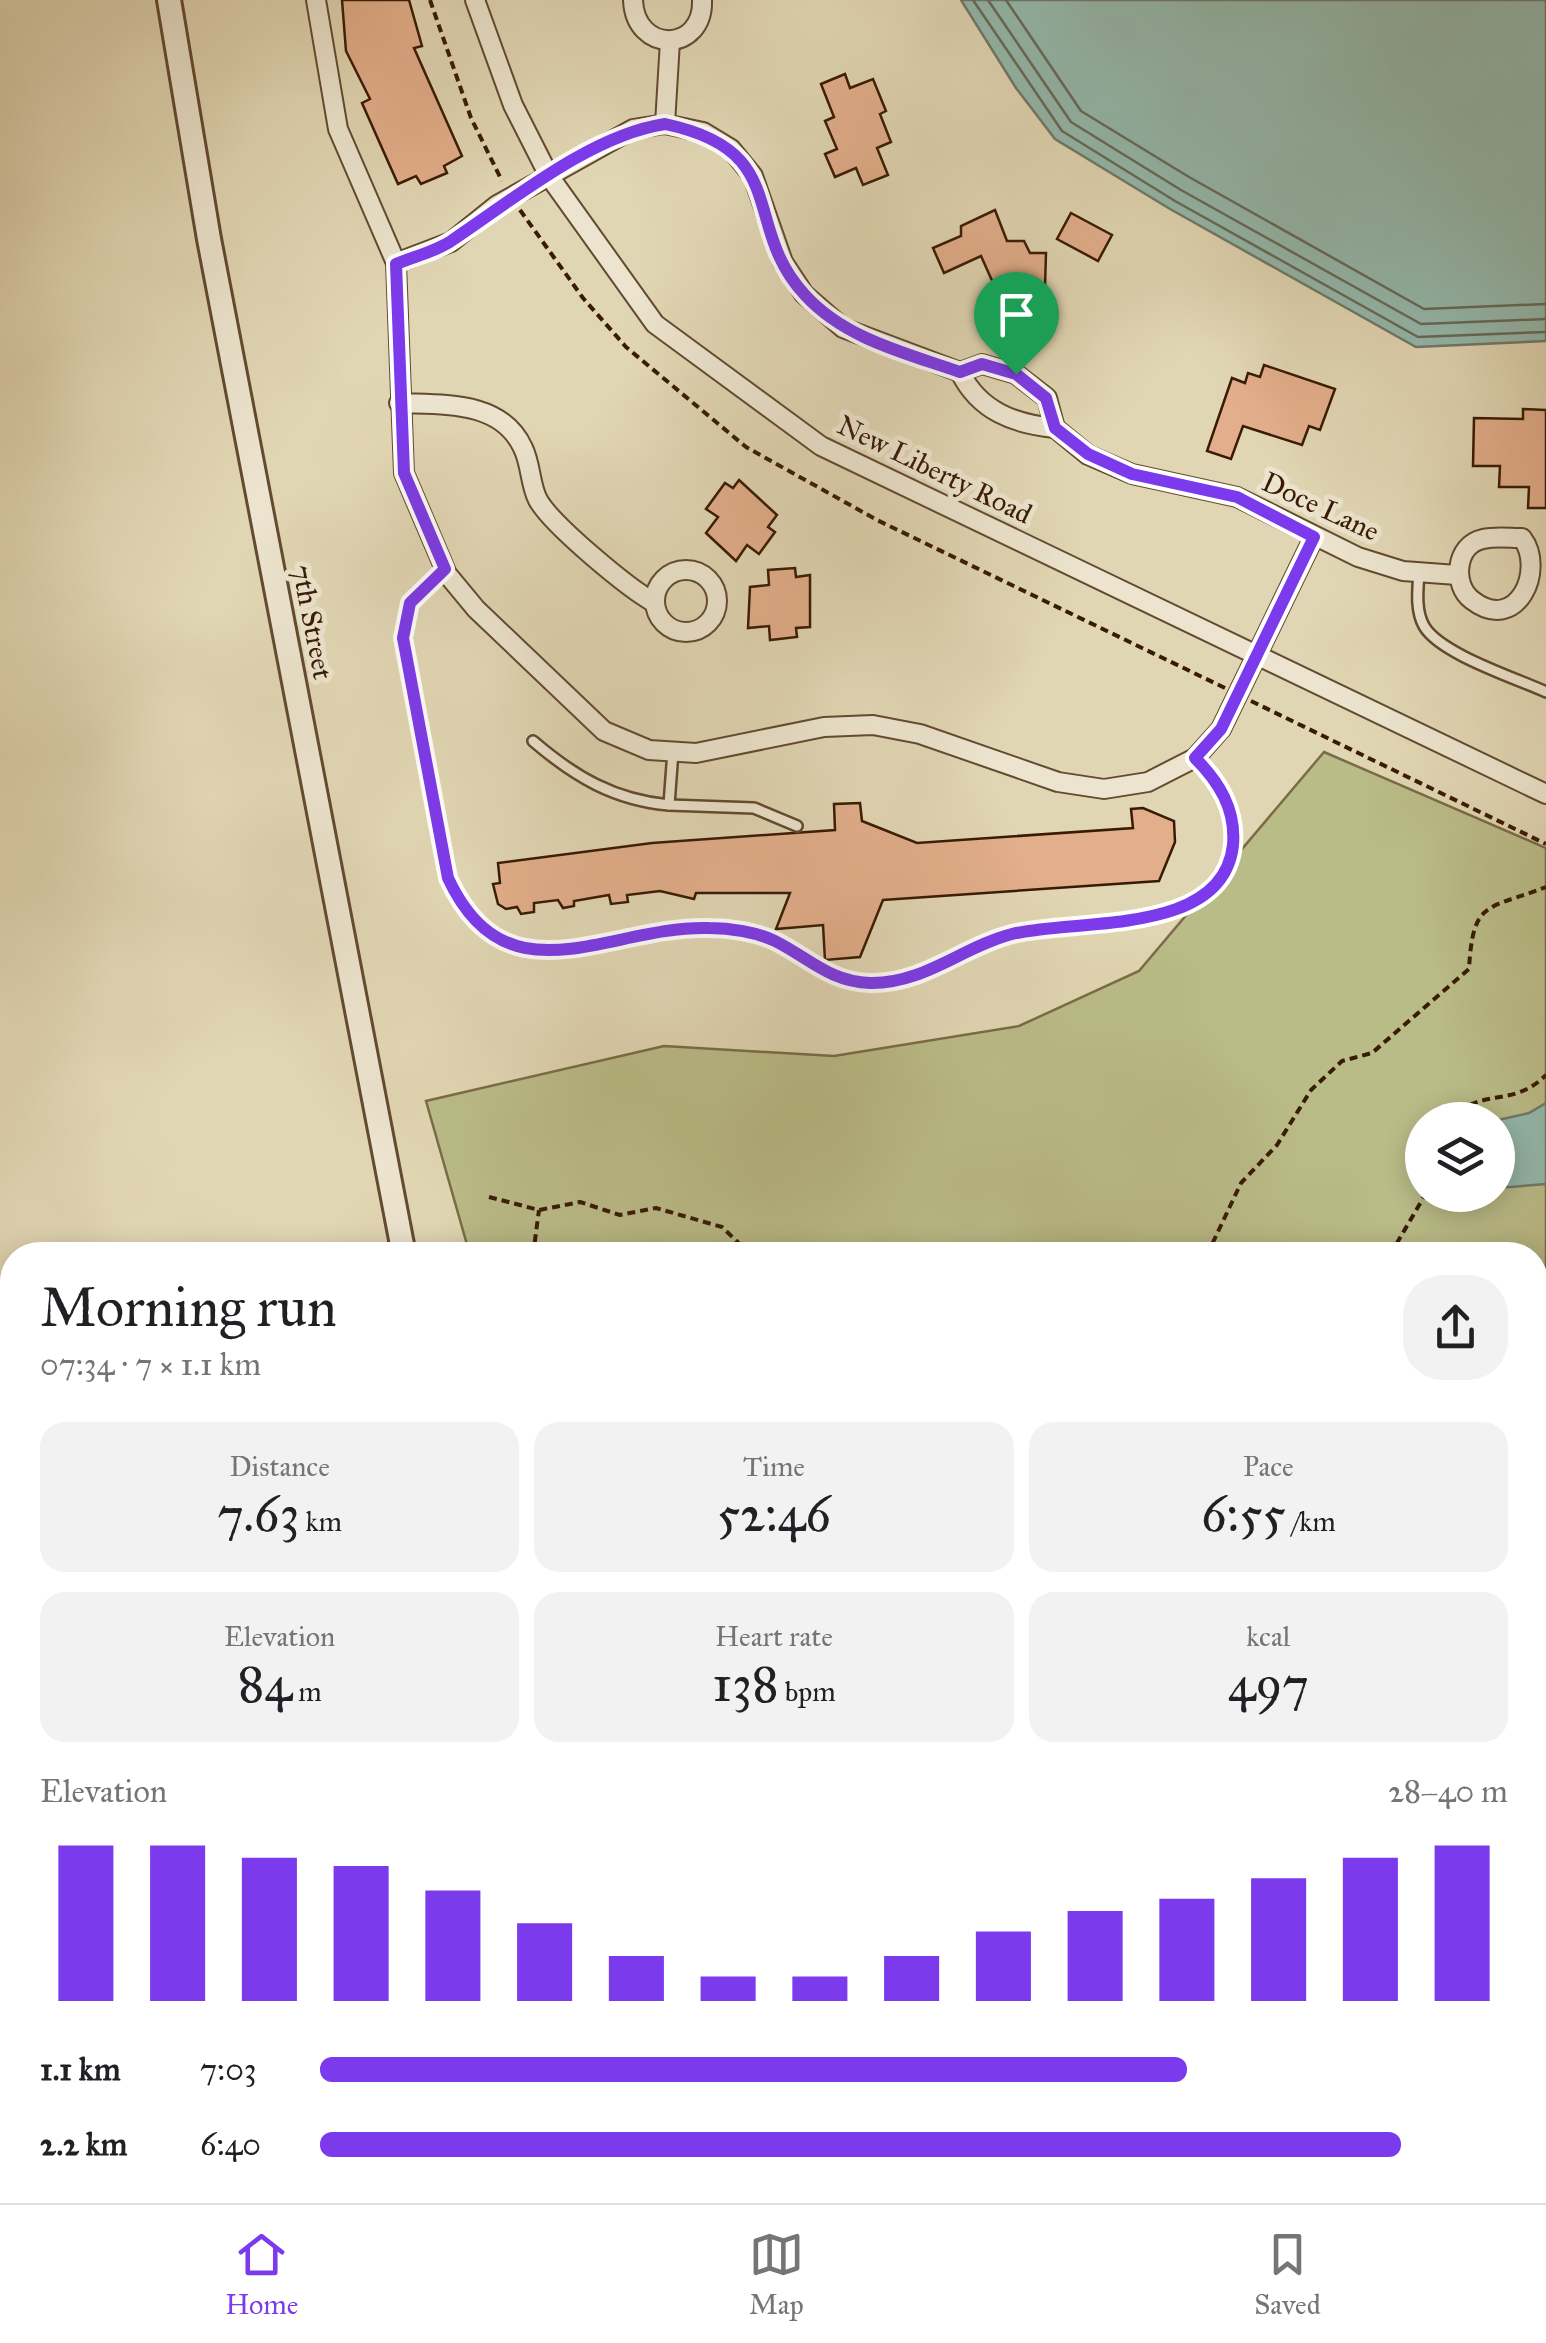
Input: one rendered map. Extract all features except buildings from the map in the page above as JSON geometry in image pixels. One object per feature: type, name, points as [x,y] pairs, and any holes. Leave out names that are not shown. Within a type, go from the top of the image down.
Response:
[{"type":"street","name":"7th Street","points":[[168,0],[209,239],[402,1242]]},
{"type":"street","points":[[316,0],[338,128],[396,264],[401,307],[399,403],[404,473],[445,569],[476,608],[604,730],[648,750],[696,753],[824,727],[873,725],[920,734],[1058,782],[1104,788],[1148,782],[1195,758],[1221,729],[1314,537]]},
{"type":"street","name":"New Liberty Road","points":[[475,0],[513,105],[549,176],[655,324],[820,446],[1546,794]]},
{"type":"street","points":[[633,0],[634,16],[642,28],[654,38],[670,41],[688,35],[697,24],[702,0]]},
{"type":"street","points":[[396,264],[451,242],[497,205],[633,128],[665,124],[670,41]]},
{"type":"street","name":"Doce Lane","points":[[665,124],[703,132],[731,149],[754,176],[782,262],[804,294],[843,328],[960,372],[982,364],[1016,374],[1046,398],[1055,428]]},
{"type":"street","name":"Doce Lane","points":[[960,372],[970,392],[994,412],[1027,425],[1055,428],[1088,454],[1132,474],[1237,497],[1358,557],[1418,572],[1458,575]]},
{"type":"street","points":[[399,403],[463,405],[501,420],[523,446],[538,502],[626,586],[655,604]]},
{"type":"street","points":[[1522,538],[1540,553],[1544,566],[1544,582],[1536,598],[1524,606],[1485,607],[1469,598],[1458,575],[1460,559],[1482,539],[1522,538]]},
{"type":"lane","points":[[445,569],[410,603],[403,638],[448,878],[458,900],[495,936],[529,951],[562,952],[671,931],[724,929],[772,940],[829,975],[865,983],[896,982],[925,974],[1003,936],[1167,913],[1210,890],[1232,846],[1224,795],[1195,758]]},
{"type":"lane","points":[[1418,572],[1418,608],[1424,627],[1445,646],[1546,692]]},
{"type":"lane","points":[[532,741],[574,776],[634,802],[754,808],[796,826]]},
{"type":"lane","points":[[669,805],[673,751]]},
{"type":"path","points":[[1213,1242],[1241,1182],[1278,1145],[1311,1090],[1342,1062],[1372,1052],[1469,969],[1472,928],[1482,912],[1546,887]]},
{"type":"path","points":[[1473,1102],[1528,1092],[1546,1075]]},
{"type":"path","points":[[489,1196],[539,1210],[580,1202],[620,1215],[656,1208],[722,1227],[738,1242]]},
{"type":"path","points":[[535,1242],[539,1210]]},
{"type":"path","points":[[1398,1242],[1416,1212]]},
{"type":"green space","points":[[1324,752],[1546,848],[1546,1242],[466,1242],[426,1101],[664,1046],[834,1056],[1019,1026],[1139,971]]},
{"type":"water","points":[[961,0],[1546,0],[1546,341],[1416,347],[1170,209],[1055,139],[1016,88]]},
{"type":"water","points":[[1546,1103],[1546,1184],[1515,1187],[1515,1116]]},
{"type":"route","points":[[665,124],[703,132],[731,149],[754,176],[782,262],[804,294],[843,328],[960,372],[982,364],[1016,374],[1046,398],[1055,428],[1088,454],[1132,474],[1237,497],[1314,537],[1221,729],[1195,758],[1224,795],[1233,830],[1230,857],[1210,890],[1198,900],[1167,913],[1032,929],[1003,936],[925,974],[896,982],[865,983],[829,975],[772,940],[724,929],[671,931],[562,952],[529,951],[495,936],[458,900],[448,878],[403,638],[410,603],[422,587],[445,569],[404,473],[399,403],[401,307],[396,264],[451,242],[497,205],[633,128],[665,124]]}]
